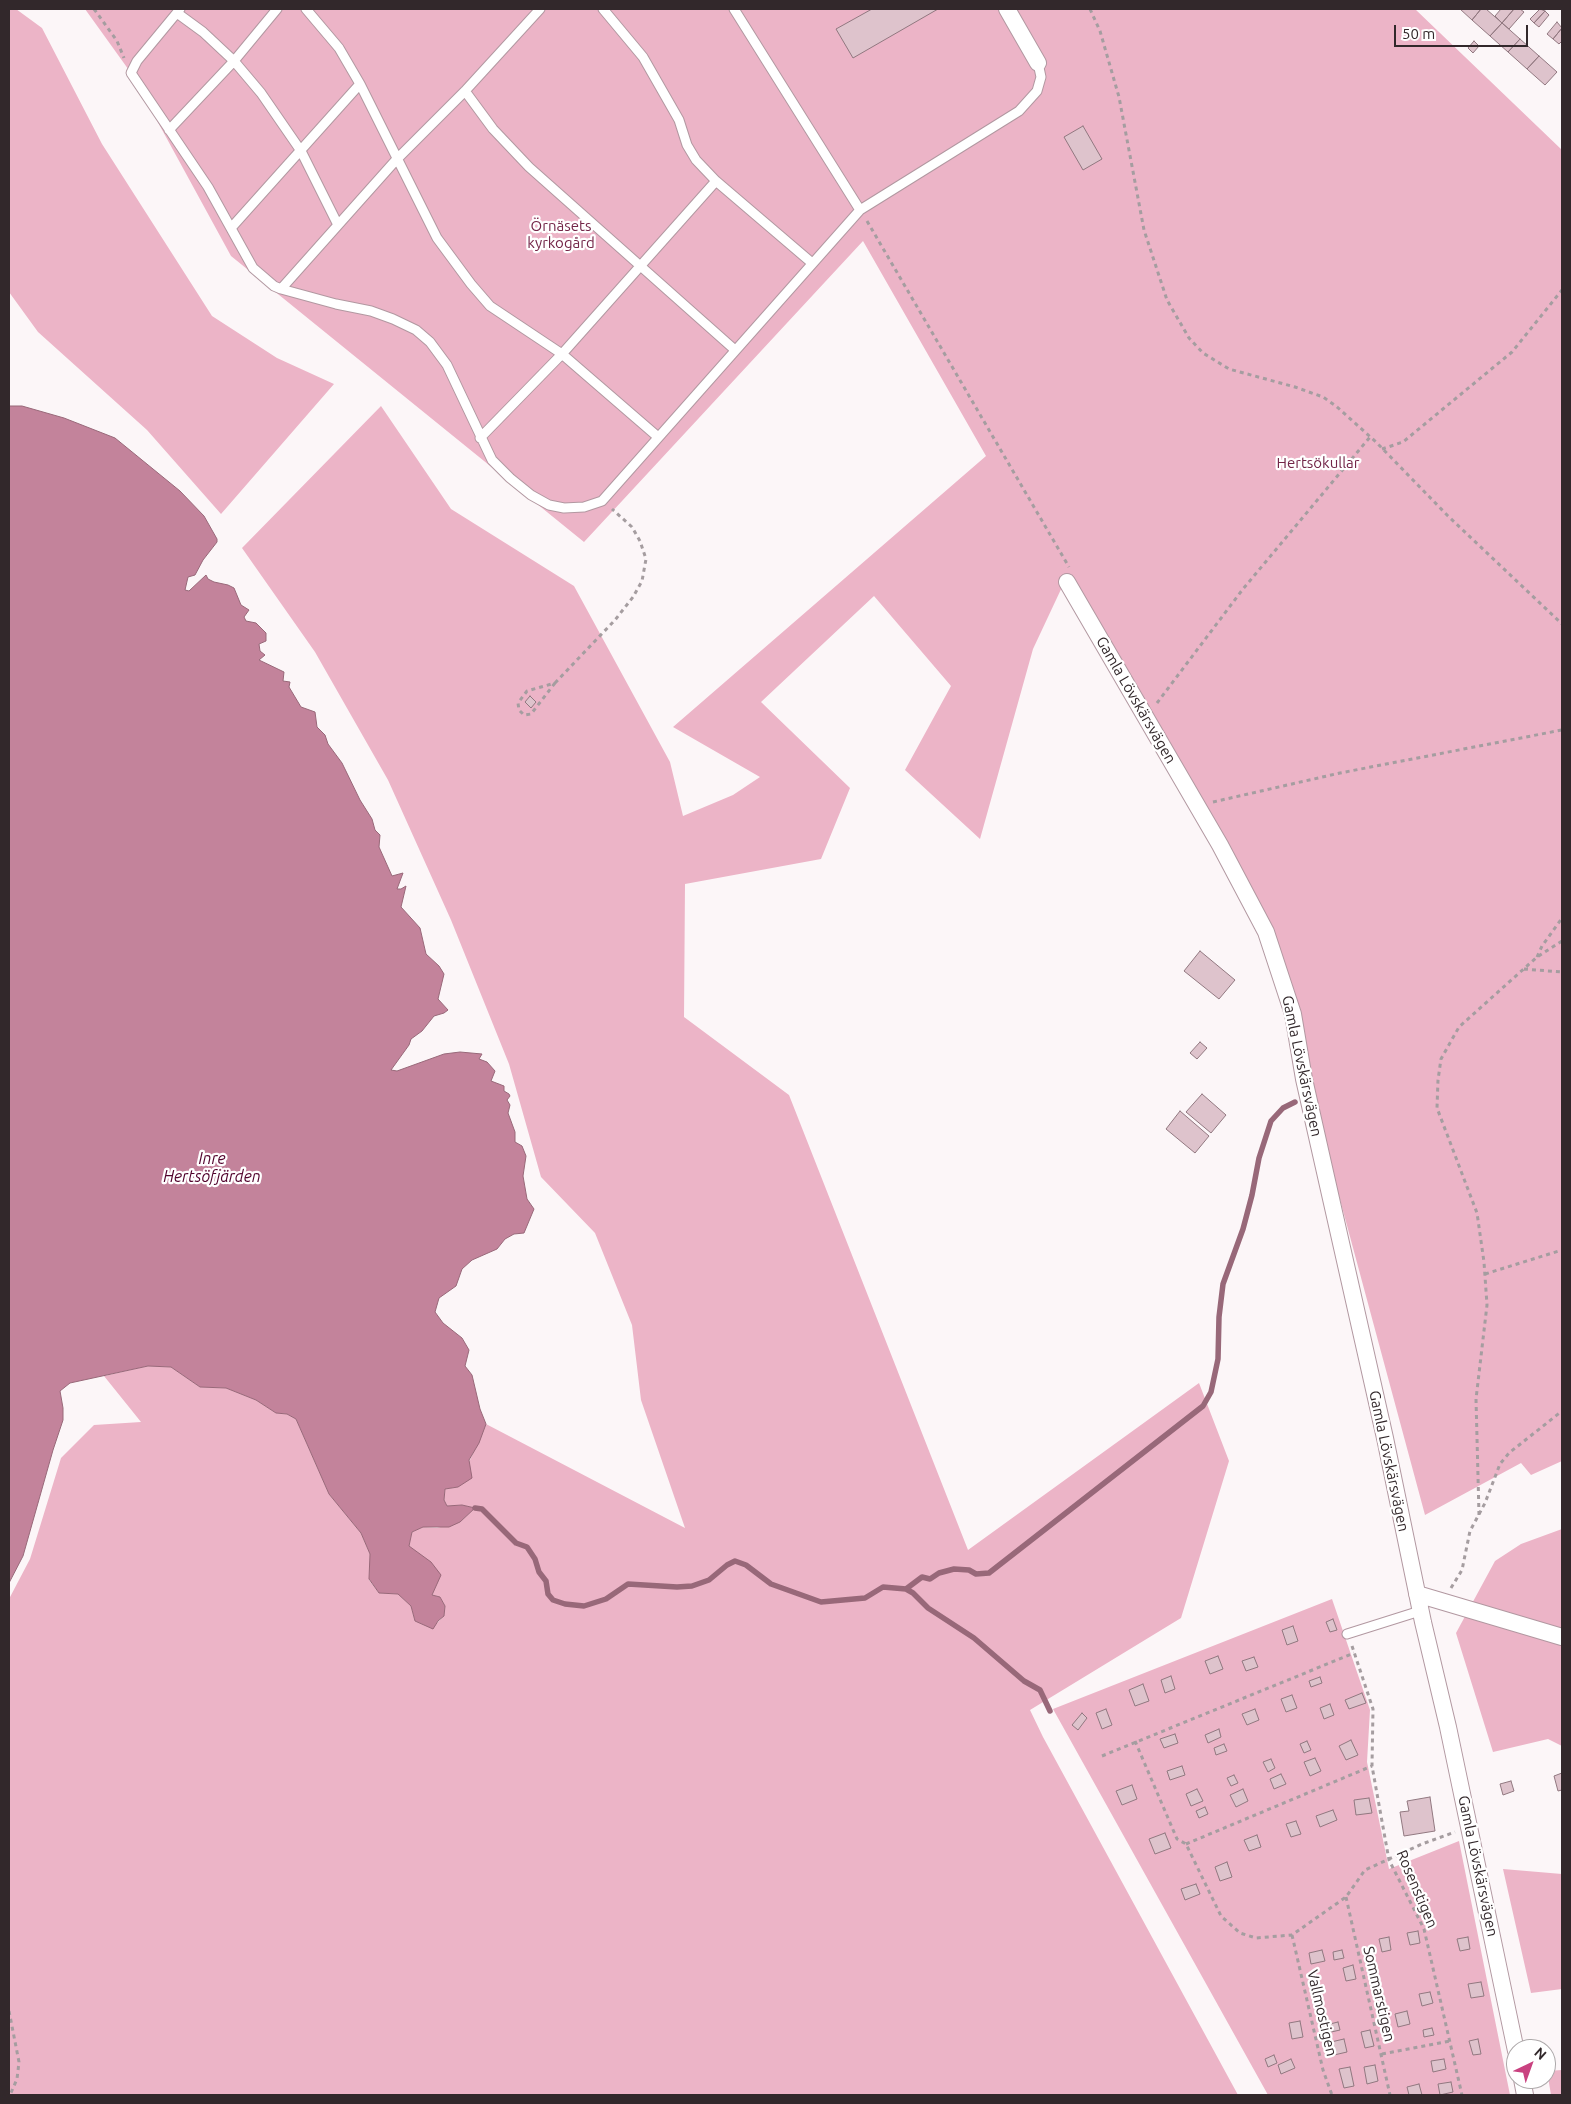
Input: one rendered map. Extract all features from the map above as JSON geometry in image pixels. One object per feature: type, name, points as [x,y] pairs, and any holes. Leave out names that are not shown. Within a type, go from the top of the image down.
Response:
[{"type":"street","points":[[1007,9],[1038,63]]},
{"type":"street","name":"Gamla Lövskärsvägen","points":[[1067,582],[1198,806],[1266,932],[1293,1014],[1304,1079],[1380,1419],[1418,1603],[1448,1727],[1513,2039]]},
{"type":"street","points":[[1418,1603],[1442,1601],[1562,1637]]},
{"type":"lane","points":[[169,130],[234,61],[277,9]]},
{"type":"lane","points":[[306,9],[340,48],[437,238],[471,284],[490,306],[562,354],[658,437]]},
{"type":"lane","points":[[280,289],[396,160],[465,91],[540,9]]},
{"type":"lane","points":[[603,9],[643,57],[679,120],[686,144],[696,160],[716,181],[812,263]]},
{"type":"lane","points":[[734,9],[860,210]]},
{"type":"lane","points":[[338,225],[301,151],[261,93],[234,61],[179,11],[131,72],[208,187],[253,268],[280,289],[371,311],[416,330],[430,342],[447,364],[480,438],[492,460],[510,478],[549,505],[564,508],[584,507],[602,501],[860,210],[1019,111],[1037,91],[1041,77],[1038,63]]},
{"type":"lane","points":[[230,228],[360,84]]},
{"type":"lane","points":[[465,91],[493,129],[529,167],[639,267],[735,350]]},
{"type":"lane","points":[[480,438],[562,354],[716,181]]},
{"type":"lane","points":[[1347,1634],[1418,1603]]},
{"type":"path","points":[[94,9],[117,41],[131,72]]},
{"type":"path","points":[[1090,9],[1100,31],[1119,97],[1144,230],[1167,300],[1181,326],[1203,353],[1218,364],[1323,397],[1336,406],[1562,624]]},
{"type":"path","points":[[860,210],[1070,565],[1067,582]]},
{"type":"path","points":[[1382,449],[1403,442],[1512,352],[1562,290]]},
{"type":"path","points":[[1146,718],[1243,589],[1370,437]]},
{"type":"path","points":[[555,683],[527,691],[518,703],[519,710],[524,714],[530,714],[555,683],[615,620],[633,597],[642,581],[646,559],[640,541],[623,518],[602,501]]},
{"type":"path","points":[[1198,806],[1232,796],[1331,775],[1562,730]]},
{"type":"path","points":[[1537,958],[1542,946],[1562,918]]},
{"type":"path","points":[[1479,1515],[1476,1399],[1487,1304],[1485,1274],[1477,1213],[1437,1108],[1441,1059],[1459,1027],[1537,958],[1562,941]]},
{"type":"path","points":[[1524,969],[1562,972]]},
{"type":"path","points":[[1485,1274],[1562,1250]]},
{"type":"path","points":[[1442,1601],[1462,1570],[1470,1531],[1479,1515],[1500,1464],[1510,1453],[1562,1411]]},
{"type":"path","name":"Rosenstigen","points":[[1347,1634],[1373,1709],[1372,1766],[1389,1860],[1424,1929],[1462,2095]]},
{"type":"path","points":[[1102,1756],[1354,1653]]},
{"type":"path","points":[[1135,1741],[1177,1838],[1186,1844],[1221,1916],[1240,1932],[1256,1938],[1292,1935],[1346,1897],[1366,1870],[1422,1844],[1469,1827]]},
{"type":"path","points":[[1186,1844],[1372,1766]]},
{"type":"path","name":"Sommarstigen","points":[[1346,1897],[1390,2095]]},
{"type":"path","name":"Vallmostigen","points":[[1292,1935],[1323,2070],[1332,2095]]},
{"type":"path","points":[[9,2011],[19,2062],[17,2079],[10,2095]]},
{"type":"path","points":[[1382,2054],[1450,2041]]},
{"type":"green space","points":[[9,9],[16,9],[42,28],[102,144],[212,316],[277,358],[334,384],[221,514],[147,430],[38,332],[9,292]]},
{"type":"green space","points":[[85,9],[1415,9],[1562,150],[1562,1461],[1531,1475],[1521,1463],[1425,1515],[1273,951],[1063,585],[1033,649],[980,839],[905,770],[951,686],[874,596],[761,702],[850,788],[821,859],[685,884],[684,1017],[789,1095],[968,1550],[1199,1383],[1229,1461],[1181,1618],[1030,1710],[1238,2095],[9,2095],[9,1599],[30,1559],[61,1458],[94,1425],[141,1422],[104,1376],[148,1366],[171,1367],[200,1387],[226,1388],[256,1400],[276,1413],[287,1414],[296,1419],[329,1494],[361,1533],[370,1554],[369,1580],[379,1593],[398,1594],[411,1606],[415,1621],[432,1628],[444,1616],[445,1606],[440,1597],[432,1595],[437,1582],[409,1546],[412,1532],[423,1527],[437,1528],[460,1522],[475,1508],[462,1505],[447,1506],[444,1500],[445,1489],[458,1487],[486,1424],[685,1528],[641,1400],[632,1325],[595,1233],[541,1177],[509,1064],[451,920],[388,780],[315,652],[242,548],[381,406],[451,509],[574,586],[670,762],[683,816],[733,795],[760,777],[673,727],[986,456],[863,241],[584,542],[231,256],[131,73]]},
{"type":"green space","points":[[1562,1529],[1562,1746],[1548,1739],[1493,1752],[1456,1633],[1495,1561],[1521,1544]]},
{"type":"green space","points":[[1332,1599],[1370,1710],[1367,1762],[1389,1869],[1459,1841],[1506,2075],[1506,2089],[1509,2089],[1510,2095],[1268,2095],[1053,1709]]},
{"type":"green space","points":[[1503,1869],[1562,1874],[1562,1989],[1531,1993]]},
{"type":"green space","points":[[1556,2070],[1562,2070],[1562,2095],[1551,2095],[1550,2089],[1556,2089]]},
{"type":"water","name":"Inre Hertsöfjärden","points":[[9,406],[22,406],[64,418],[115,438],[180,491],[204,516],[217,542],[203,560],[195,575],[188,577],[185,590],[189,591],[206,575],[208,579],[214,582],[234,588],[241,605],[249,610],[244,617],[246,621],[256,623],[266,633],[266,641],[259,644],[260,651],[265,655],[259,660],[284,672],[283,681],[290,682],[289,687],[301,707],[315,712],[317,727],[325,735],[328,744],[342,763],[360,800],[372,819],[375,830],[380,835],[379,847],[392,876],[403,873],[397,889],[406,886],[401,907],[420,928],[426,954],[439,966],[444,974],[438,999],[448,1010],[434,1016],[422,1031],[411,1039],[409,1045],[391,1070],[397,1071],[444,1054],[460,1052],[482,1054],[479,1059],[487,1062],[495,1071],[491,1081],[504,1086],[504,1091],[510,1096],[507,1100],[510,1105],[508,1113],[515,1132],[515,1142],[522,1146],[526,1156],[523,1176],[527,1199],[534,1209],[524,1233],[514,1234],[505,1239],[497,1249],[472,1260],[462,1269],[456,1286],[439,1298],[435,1312],[443,1323],[462,1338],[469,1350],[465,1366],[472,1375],[480,1409],[486,1424],[479,1443],[469,1460],[472,1478],[458,1487],[445,1489],[444,1500],[447,1506],[462,1505],[475,1508],[460,1522],[449,1527],[423,1527],[412,1532],[409,1546],[431,1562],[441,1575],[432,1595],[440,1597],[445,1606],[444,1616],[433,1629],[415,1621],[411,1606],[398,1594],[379,1593],[369,1579],[370,1554],[361,1533],[329,1494],[296,1419],[287,1414],[276,1413],[256,1400],[226,1388],[200,1387],[171,1367],[148,1366],[70,1383],[60,1391],[63,1420],[23,1556],[9,1583]]},
{"type":"building","points":[[872,9],[938,9],[853,58],[836,29]]},
{"type":"building","points":[[1460,9],[1481,9],[1472,20]]},
{"type":"building","points":[[1481,9],[1486,9],[1502,23],[1490,36],[1472,20]]},
{"type":"building","points":[[1501,9],[1514,9],[1502,23],[1495,16]]},
{"type":"building","points":[[1514,9],[1520,9],[1524,12],[1509,29],[1502,23]]},
{"type":"building","points":[[1540,9],[1545,11],[1534,23],[1530,19]]},
{"type":"building","points":[[1545,11],[1549,15],[1539,27],[1534,23]]},
{"type":"building","points":[[1557,22],[1562,28],[1553,39],[1547,34]]},
{"type":"building","points":[[1502,23],[1520,39],[1508,52],[1490,36]]},
{"type":"building","points":[[1562,28],[1562,41],[1559,44],[1553,39]]},
{"type":"building","points":[[1520,39],[1539,56],[1527,69],[1508,52]]},
{"type":"building","points":[[1474,41],[1479,46],[1473,53],[1468,48]]},
{"type":"building","points":[[1539,56],[1557,72],[1545,85],[1527,69]]},
{"type":"building","points":[[1083,126],[1102,159],[1083,170],[1064,137]]},
{"type":"building","points":[[530,696],[536,702],[531,708],[525,702]]},
{"type":"building","points":[[1200,951],[1235,980],[1219,999],[1184,971]]},
{"type":"building","points":[[1200,1042],[1207,1048],[1197,1059],[1190,1053]]},
{"type":"building","points":[[1202,1094],[1226,1115],[1211,1133],[1186,1112]]},
{"type":"building","points":[[1180,1111],[1209,1136],[1195,1153],[1166,1129]]},
{"type":"building","points":[[1333,1619],[1337,1630],[1330,1632],[1326,1622]]},
{"type":"building","points":[[1293,1626],[1298,1641],[1287,1645],[1282,1630]]},
{"type":"building","points":[[1218,1656],[1223,1669],[1210,1674],[1205,1661]]},
{"type":"building","points":[[1254,1657],[1258,1667],[1246,1671],[1242,1661]]},
{"type":"building","points":[[1171,1676],[1175,1689],[1165,1693],[1161,1680]]},
{"type":"building","points":[[1320,1677],[1322,1683],[1311,1687],[1309,1681]]},
{"type":"building","points":[[1143,1684],[1149,1701],[1135,1706],[1129,1690]]},
{"type":"building","points":[[1362,1693],[1366,1703],[1349,1709],[1345,1700]]},
{"type":"building","points":[[1292,1695],[1297,1708],[1286,1712],[1281,1699]]},
{"type":"building","points":[[1330,1704],[1334,1715],[1324,1719],[1320,1708]]},
{"type":"building","points":[[1106,1709],[1112,1725],[1102,1729],[1096,1713]]},
{"type":"building","points":[[1255,1709],[1259,1720],[1247,1725],[1242,1714]]},
{"type":"building","points":[[1082,1713],[1087,1718],[1078,1730],[1072,1725]]},
{"type":"building","points":[[1219,1729],[1221,1737],[1208,1743],[1205,1735]]},
{"type":"building","points":[[1175,1734],[1178,1743],[1164,1748],[1160,1739]]},
{"type":"building","points":[[1351,1740],[1358,1755],[1346,1760],[1339,1746]]},
{"type":"building","points":[[1307,1741],[1311,1750],[1304,1753],[1300,1744]]},
{"type":"building","points":[[1224,1744],[1227,1751],[1216,1755],[1214,1748]]},
{"type":"building","points":[[1315,1758],[1321,1771],[1310,1776],[1304,1762]]},
{"type":"building","points":[[1271,1759],[1275,1768],[1268,1772],[1263,1762]]},
{"type":"building","points":[[1182,1766],[1185,1775],[1170,1780],[1167,1771]]},
{"type":"building","points":[[1562,1773],[1562,1790],[1558,1791],[1554,1776]]},
{"type":"building","points":[[1281,1774],[1286,1784],[1274,1789],[1270,1779]]},
{"type":"building","points":[[1234,1775],[1238,1783],[1231,1786],[1227,1778]]},
{"type":"building","points":[[1511,1781],[1514,1791],[1503,1795],[1500,1784]]},
{"type":"building","points":[[1132,1785],[1137,1799],[1122,1805],[1116,1791]]},
{"type":"building","points":[[1197,1789],[1203,1801],[1191,1806],[1186,1794]]},
{"type":"building","points":[[1243,1789],[1248,1801],[1236,1807],[1230,1795]]},
{"type":"building","points":[[1430,1797],[1435,1831],[1404,1836],[1400,1812],[1409,1811],[1407,1801]]},
{"type":"building","points":[[1369,1798],[1372,1813],[1356,1815],[1354,1800]]},
{"type":"building","points":[[1205,1807],[1208,1814],[1199,1818],[1196,1811]]},
{"type":"building","points":[[1333,1810],[1337,1820],[1320,1827],[1316,1816]]},
{"type":"building","points":[[1296,1821],[1301,1834],[1291,1837],[1286,1824]]},
{"type":"building","points":[[1165,1833],[1171,1848],[1155,1854],[1149,1839]]},
{"type":"building","points":[[1257,1835],[1261,1847],[1249,1851],[1244,1840]]},
{"type":"building","points":[[1227,1862],[1232,1877],[1220,1881],[1215,1867]]},
{"type":"building","points":[[1196,1884],[1200,1894],[1185,1900],[1181,1889]]},
{"type":"building","points":[[1418,1931],[1420,1943],[1410,1945],[1407,1933]]},
{"type":"building","points":[[1389,1937],[1391,1950],[1382,1952],[1379,1939]]},
{"type":"building","points":[[1468,1937],[1470,1949],[1460,1951],[1457,1939]]},
{"type":"building","points":[[1322,1950],[1325,1961],[1311,1964],[1309,1953]]},
{"type":"building","points":[[1342,1950],[1344,1958],[1334,1960],[1333,1952]]},
{"type":"building","points":[[1353,1965],[1356,1979],[1346,1981],[1343,1968]]},
{"type":"building","points":[[1481,1982],[1484,1996],[1471,1998],[1468,1984]]},
{"type":"building","points":[[1430,1992],[1433,2003],[1422,2006],[1419,1994]]},
{"type":"building","points":[[1407,2011],[1410,2024],[1398,2027],[1395,2014]]},
{"type":"building","points":[[1300,2021],[1303,2037],[1292,2039],[1289,2023]]},
{"type":"building","points":[[1338,2022],[1340,2030],[1327,2033],[1326,2025]]},
{"type":"building","points":[[1432,2028],[1434,2035],[1424,2037],[1423,2030]]},
{"type":"building","points":[[1370,2030],[1374,2046],[1365,2048],[1361,2032]]},
{"type":"building","points":[[1344,2039],[1347,2052],[1334,2055],[1331,2042]]},
{"type":"building","points":[[1478,2039],[1481,2054],[1473,2055],[1469,2041]]},
{"type":"building","points":[[1274,2055],[1277,2063],[1268,2067],[1265,2059]]},
{"type":"building","points":[[1291,2059],[1295,2068],[1281,2074],[1278,2065]]},
{"type":"building","points":[[1444,2059],[1446,2069],[1433,2072],[1431,2061]]},
{"type":"building","points":[[1375,2065],[1378,2081],[1367,2084],[1364,2067]]},
{"type":"building","points":[[1350,2067],[1354,2086],[1344,2088],[1339,2069]]},
{"type":"building","points":[[1451,2082],[1453,2092],[1440,2095],[1438,2084]]},
{"type":"building","points":[[1419,2084],[1422,2095],[1409,2095],[1407,2087]]},
{"type":"waterway","points":[[906,1589],[922,1577],[930,1579],[939,1573],[954,1569],[969,1570],[976,1574],[989,1573],[1203,1406],[1211,1392],[1218,1359],[1219,1317],[1223,1284],[1243,1229],[1259,1158],[1271,1121],[1283,1108],[1295,1102]]},
{"type":"waterway","points":[[475,1508],[482,1509],[516,1543],[527,1547],[535,1559],[539,1572],[546,1581],[548,1594],[553,1600],[565,1604],[584,1606],[606,1599],[628,1584],[692,1586],[709,1580],[735,1561],[746,1565],[771,1584],[821,1602],[865,1598],[883,1587],[906,1589],[913,1593],[928,1608],[974,1638],[1024,1681],[1040,1690],[1050,1711]]},
{"type":"park label","name":"Örnäsets kyrkogård","points":[[561,234]]},
{"type":"park label","name":"Hertsökullar","points":[[1318,463]]}]
